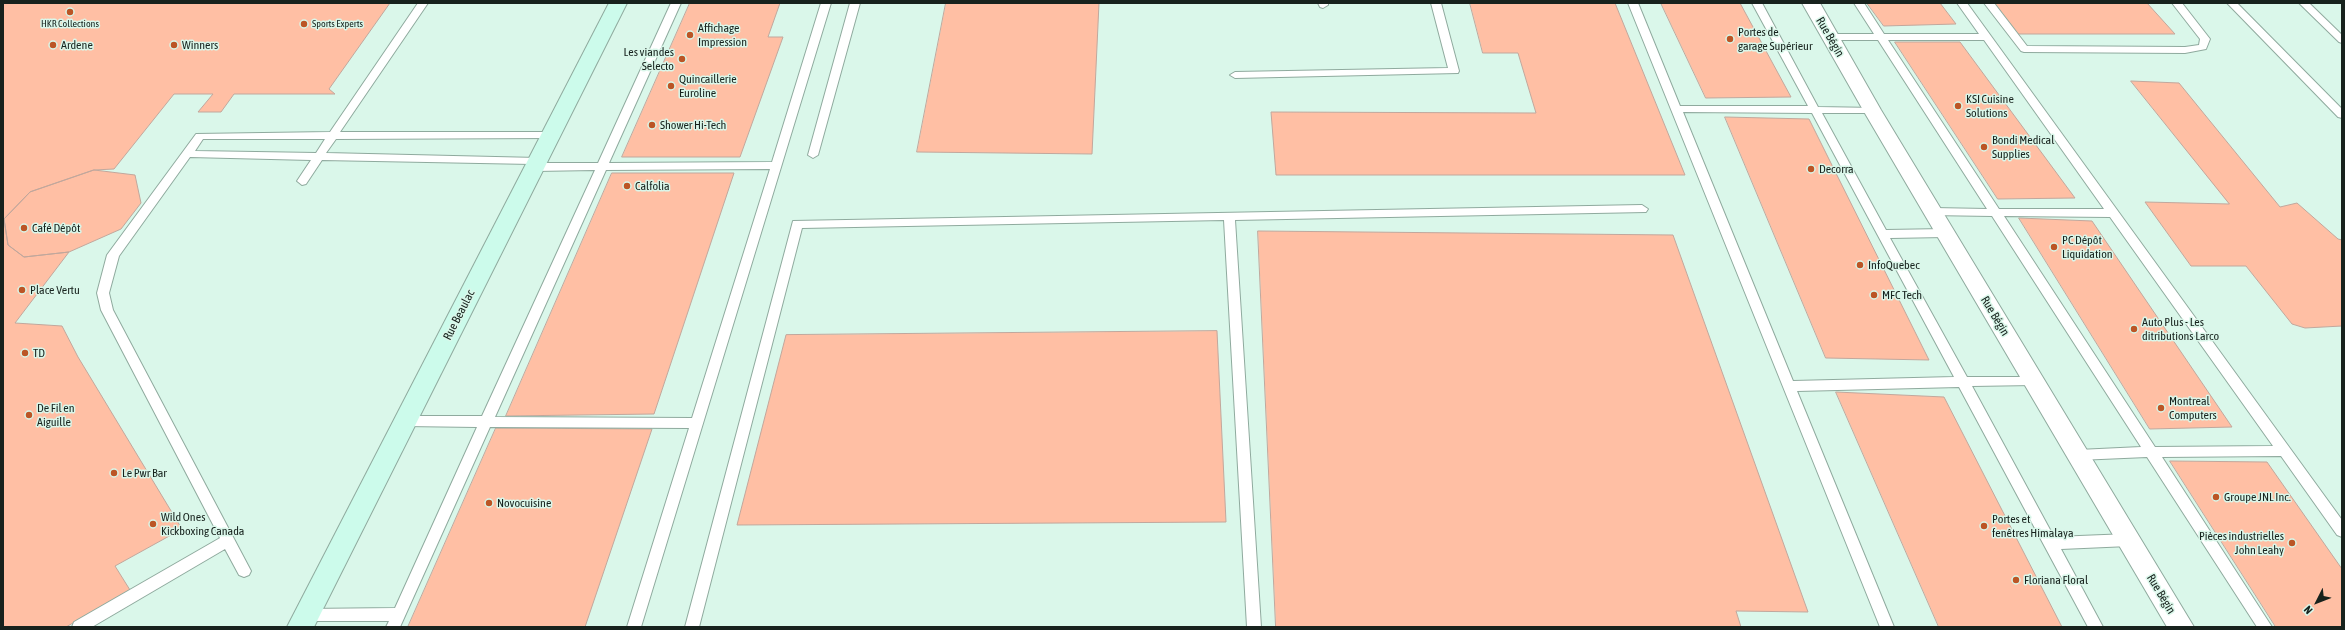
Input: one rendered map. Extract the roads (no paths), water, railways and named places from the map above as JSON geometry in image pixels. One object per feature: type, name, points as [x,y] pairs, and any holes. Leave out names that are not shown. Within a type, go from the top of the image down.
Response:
[{"type":"street","name":"Rue Beaulac","points":[[303,621],[618,3]]},
{"type":"street","name":"Rue Bégin","points":[[1811,3],[1872,110],[2181,627]]},
{"type":"lane","points":[[302,181],[423,3]]},
{"type":"lane","points":[[303,621],[396,621],[676,3]]},
{"type":"lane","points":[[634,627],[826,3]]},
{"type":"lane","points":[[813,155],[855,3]]},
{"type":"lane","points":[[1235,75],[1454,71],[1436,3]]},
{"type":"lane","points":[[1633,3],[1887,627]]},
{"type":"lane","points":[[1757,3],[2096,627]]},
{"type":"lane","points":[[1858,3],[2265,627]]},
{"type":"lane","points":[[1962,3],[2342,531]]},
{"type":"lane","points":[[1989,3],[2024,49],[2185,50],[2203,47],[2204,40],[2202,35],[2177,3]]},
{"type":"lane","points":[[2232,3],[2342,115]]},
{"type":"lane","points":[[2304,3],[2342,40]]},
{"type":"lane","points":[[1831,37],[1986,37]]},
{"type":"lane","points":[[1676,109],[1872,110]]},
{"type":"lane","points":[[244,571],[107,310],[103,293],[113,255],[200,136],[551,135]]},
{"type":"lane","points":[[187,154],[318,156],[602,166],[776,165]]},
{"type":"lane","points":[[692,627],[797,224],[1642,209]]},
{"type":"lane","points":[[1933,212],[2113,213]]},
{"type":"lane","points":[[1229,216],[1254,627]]},
{"type":"lane","points":[[1883,234],[1945,232]]},
{"type":"lane","points":[[1788,386],[1964,383],[2034,380]]},
{"type":"lane","points":[[405,421],[697,423]]},
{"type":"lane","points":[[2078,455],[2151,452],[2284,451]]},
{"type":"lane","points":[[79,627],[228,540]]},
{"type":"lane","points":[[2051,543],[2129,540]]},
{"type":"place","name":"HKR Collections","points":[[70,12]]},
{"type":"place","name":"Sports Experts","points":[[304,24]]},
{"type":"place","name":"Affichage Impression","points":[[690,35]]},
{"type":"place","name":"Portes de garage Supérieur","points":[[1730,39]]},
{"type":"place","name":"Ardene","points":[[53,45]]},
{"type":"place","name":"Winners","points":[[174,45]]},
{"type":"place","name":"Les viandes Selecto","points":[[682,59]]},
{"type":"place","name":"Quincaillerie Euroline","points":[[671,86]]},
{"type":"place","name":"KSI Cuisine Solutions","points":[[1958,106]]},
{"type":"place","name":"Shower Hi-Tech","points":[[652,125]]},
{"type":"place","name":"Bondi Medical Supplies","points":[[1984,147]]},
{"type":"place","name":"Decorra","points":[[1811,169]]},
{"type":"place","name":"Calfolia","points":[[627,186]]},
{"type":"place","name":"Café Dépôt","points":[[24,228]]},
{"type":"place","name":"PC Dépôt Liquidation","points":[[2054,247]]},
{"type":"place","name":"InfoQuebec","points":[[1860,265]]},
{"type":"place","name":"Place Vertu","points":[[22,290]]},
{"type":"place","name":"MFC Tech","points":[[1874,295]]},
{"type":"place","name":"Auto Plus - Les ditributions Larco","points":[[2134,329]]},
{"type":"place","name":"TD","points":[[25,353]]},
{"type":"place","name":"Montreal Computers","points":[[2161,408]]},
{"type":"place","name":"De Fil en Aiguille","points":[[29,415]]},
{"type":"place","name":"Le Pwr Bar","points":[[114,473]]},
{"type":"place","name":"Groupe JNL Inc.","points":[[2216,497]]},
{"type":"place","name":"Novocuisine","points":[[489,503]]},
{"type":"place","name":"Wild Ones Kickboxing Canada","points":[[153,524]]},
{"type":"place","name":"Portes et fenêtres Himalaya","points":[[1984,526]]},
{"type":"place","name":"Pièces industrielles John Leahy","points":[[2292,543]]},
{"type":"place","name":"Floriana Floral","points":[[2016,580]]}]
